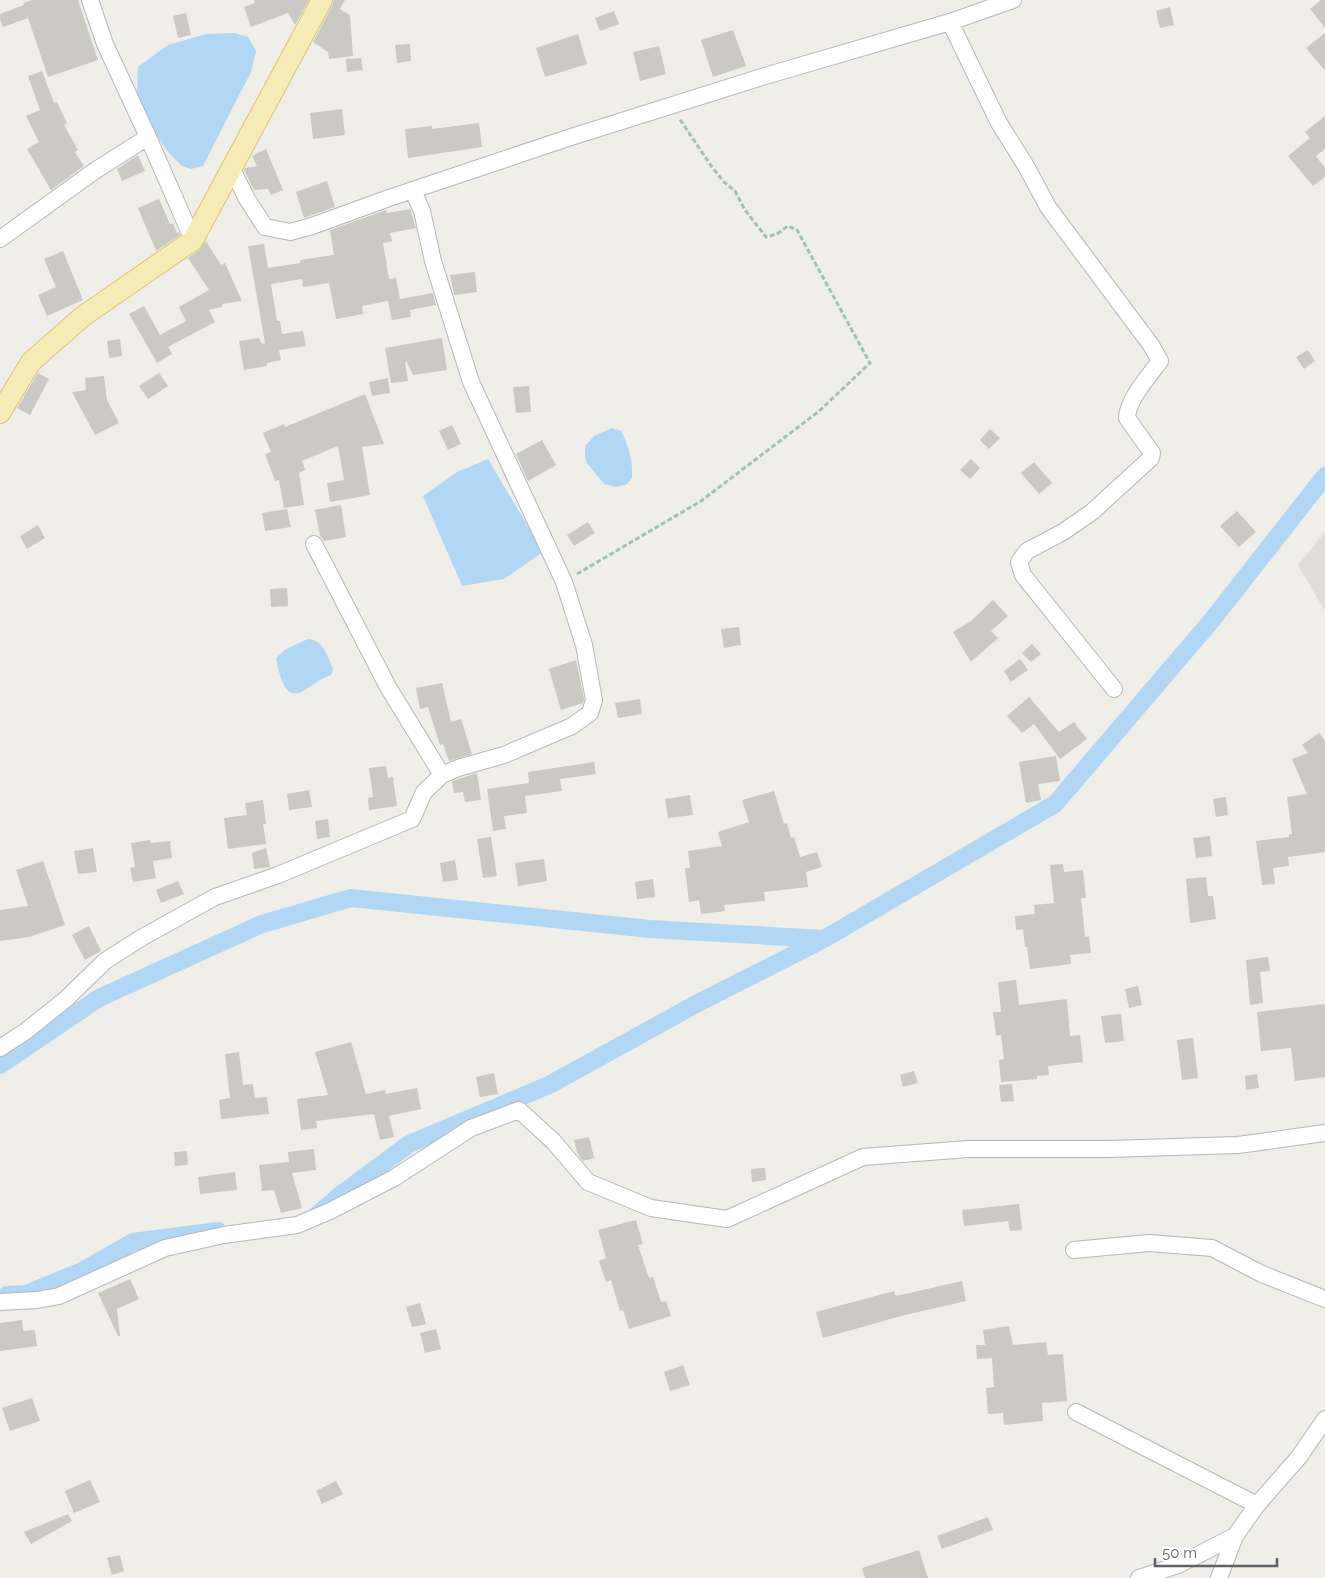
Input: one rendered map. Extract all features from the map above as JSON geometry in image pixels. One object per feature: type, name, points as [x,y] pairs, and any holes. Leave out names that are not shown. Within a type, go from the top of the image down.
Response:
[{"type":"main road","points":[[0,413],[31,362],[82,317],[193,240],[322,0]]},
{"type":"street","points":[[90,0],[105,44],[193,240]]},
{"type":"street","points":[[232,169],[247,199],[265,227],[290,232],[568,138],[765,76],[950,22],[1013,0]]},
{"type":"street","points":[[950,22],[998,123],[1026,166],[1048,207],[1151,345],[1160,360],[1127,411],[1128,418],[1152,453],[1150,458],[1092,512],[1063,532],[1027,551],[1019,562],[1023,575],[1114,689]]},
{"type":"street","points":[[0,238],[96,170],[148,137]]},
{"type":"street","points":[[0,1048],[66,999],[105,961],[141,938],[215,897],[278,875],[412,819],[424,792],[442,775],[458,768],[504,755],[572,726],[590,713],[594,700],[592,683],[584,645],[564,582],[471,382],[433,261],[422,211],[413,191]]},
{"type":"street","points":[[314,544],[388,687],[442,775]]},
{"type":"street","points":[[0,1302],[59,1296],[165,1248],[224,1235],[297,1225],[330,1211],[394,1178],[471,1128],[520,1110],[553,1141],[588,1182],[651,1208],[727,1219],[863,1157],[968,1149],[1109,1149],[1238,1145],[1325,1133]]},
{"type":"street","points":[[1074,1250],[1149,1243],[1212,1248],[1262,1274],[1325,1299]]},
{"type":"street","points":[[1076,1412],[1257,1505]]},
{"type":"street","points":[[1219,1578],[1235,1536],[1257,1505],[1299,1457],[1325,1419]]},
{"type":"street","points":[[1139,1578],[1179,1572],[1235,1536]]},
{"type":"path","points":[[564,582],[701,501],[818,412],[870,363],[797,230],[788,226],[777,234],[766,237],[745,210],[735,191],[724,182],[712,167],[671,105]]},
{"type":"shaded area","points":[[1325,532],[1325,611],[1298,565]]},
{"type":"water","points":[[235,33],[248,37],[256,51],[251,72],[203,166],[191,169],[182,166],[168,152],[146,120],[137,92],[138,67],[168,45],[206,34]]},
{"type":"water","points":[[612,428],[621,431],[632,465],[632,478],[626,485],[616,487],[604,484],[587,463],[585,457],[585,446],[594,436]]},
{"type":"water","points":[[488,459],[543,552],[504,579],[462,586],[423,496],[457,472]]},
{"type":"water","points":[[308,639],[318,642],[327,654],[333,669],[331,675],[303,691],[296,694],[291,693],[283,684],[276,658],[286,649]]},
{"type":"building","points":[[32,0],[78,0],[98,60],[48,77],[28,18],[3,27],[0,19],[0,14]]},
{"type":"building","points":[[254,0],[309,0],[295,25],[288,13],[251,27],[244,7],[255,3]]},
{"type":"building","points":[[334,0],[345,0],[340,9],[350,15],[353,56],[329,59],[328,52],[313,42]]},
{"type":"building","points":[[1321,0],[1325,0],[1325,28],[1310,9]]},
{"type":"building","points":[[1170,7],[1174,25],[1160,28],[1156,11]]},
{"type":"building","points":[[614,11],[619,24],[600,31],[595,18]]},
{"type":"building","points":[[186,13],[191,35],[178,38],[173,16]]},
{"type":"building","points":[[733,30],[746,66],[713,77],[701,40]]},
{"type":"building","points":[[1325,33],[1325,71],[1306,48]]},
{"type":"building","points":[[578,34],[587,64],[545,77],[536,48]]},
{"type":"building","points":[[410,44],[411,61],[397,63],[395,45]]},
{"type":"building","points":[[659,46],[666,74],[640,81],[633,52]]},
{"type":"building","points":[[361,58],[363,70],[347,72],[346,59]]},
{"type":"building","points":[[42,71],[54,103],[57,102],[67,123],[64,125],[78,150],[75,152],[84,166],[51,190],[27,149],[39,142],[26,116],[40,110],[28,76]]},
{"type":"building","points":[[342,109],[345,135],[313,139],[310,113]]},
{"type":"building","points":[[1325,116],[1325,149],[1316,156],[1325,168],[1325,177],[1313,186],[1288,156],[1310,138],[1305,132]]},
{"type":"building","points":[[479,123],[482,147],[408,158],[405,129],[432,126],[432,129]]},
{"type":"building","points":[[266,149],[283,190],[271,195],[268,189],[254,190],[244,170],[245,168],[257,166],[252,156]]},
{"type":"building","points":[[138,155],[145,171],[122,181],[117,169]]},
{"type":"building","points":[[327,181],[335,207],[304,218],[296,192]]},
{"type":"building","points":[[159,199],[170,224],[173,223],[177,233],[179,232],[180,235],[156,251],[138,208]]},
{"type":"building","points":[[410,209],[416,228],[390,233],[392,241],[383,243],[389,279],[396,278],[400,299],[433,293],[436,305],[410,310],[411,317],[392,320],[388,301],[362,306],[363,314],[336,319],[329,283],[303,287],[302,279],[271,284],[277,321],[280,321],[282,334],[303,331],[306,346],[279,350],[281,360],[267,363],[267,366],[244,370],[239,341],[259,338],[262,344],[265,343],[248,246],[264,244],[268,268],[300,263],[300,260],[334,255],[330,230],[386,210],[387,213]]},
{"type":"building","points":[[206,241],[221,265],[225,263],[242,301],[222,304],[222,307],[209,310],[215,322],[168,347],[172,354],[157,363],[129,314],[144,306],[160,335],[186,321],[179,307],[209,290],[188,258],[200,249]]},
{"type":"building","points":[[63,251],[83,300],[47,316],[38,295],[56,287],[44,259]]},
{"type":"building","points":[[475,272],[477,292],[454,295],[450,275]]},
{"type":"building","points":[[442,338],[447,370],[413,375],[407,362],[405,362],[408,381],[391,383],[385,348]]},
{"type":"building","points":[[120,339],[122,356],[109,358],[107,341]]},
{"type":"building","points":[[1308,350],[1315,361],[1304,369],[1296,357]]},
{"type":"building","points":[[38,373],[49,379],[30,415],[17,408]]},
{"type":"building","points":[[159,373],[168,386],[148,399],[139,386]]},
{"type":"building","points":[[104,376],[107,400],[119,423],[95,435],[72,392],[86,390],[85,378]]},
{"type":"building","points":[[388,378],[390,393],[372,396],[369,382]]},
{"type":"building","points":[[529,386],[531,412],[516,413],[513,387]]},
{"type":"building","points":[[365,394],[384,444],[362,447],[370,495],[330,502],[327,483],[344,480],[338,446],[302,461],[305,470],[299,473],[304,505],[284,508],[279,480],[275,481],[265,454],[271,452],[263,433],[284,424],[285,427]]},
{"type":"building","points":[[452,425],[461,444],[448,450],[439,431]]},
{"type":"building","points":[[990,429],[1000,438],[989,449],[980,440]]},
{"type":"building","points":[[542,440],[556,465],[528,481],[516,454]]},
{"type":"building","points":[[971,459],[980,468],[970,479],[960,470]]},
{"type":"building","points":[[1034,462],[1052,483],[1039,494],[1021,473]]},
{"type":"building","points":[[341,505],[346,537],[324,541],[320,536],[315,510]]},
{"type":"building","points":[[287,509],[291,527],[265,531],[262,513]]},
{"type":"building","points":[[1237,511],[1256,532],[1239,547],[1220,526]]},
{"type":"building","points":[[588,522],[595,533],[574,546],[567,535]]},
{"type":"building","points":[[38,525],[45,538],[27,549],[20,536]]},
{"type":"building","points":[[287,588],[288,606],[271,607],[270,589]]},
{"type":"building","points":[[993,600],[1008,616],[991,631],[998,638],[971,662],[953,632],[971,621]]},
{"type":"building","points":[[739,627],[741,645],[724,648],[721,629]]},
{"type":"building","points":[[1032,644],[1041,654],[1031,662],[1022,653]]},
{"type":"building","points":[[1020,659],[1028,670],[1011,682],[1004,671]]},
{"type":"building","points":[[576,660],[584,699],[583,703],[561,710],[549,669]]},
{"type":"building","points":[[442,683],[451,722],[461,719],[472,754],[449,761],[443,744],[440,745],[428,707],[420,709],[416,688]]},
{"type":"building","points":[[1029,697],[1059,732],[1074,722],[1087,739],[1060,759],[1034,724],[1022,733],[1007,716]]},
{"type":"building","points":[[640,699],[642,714],[618,718],[615,703]]},
{"type":"building","points":[[1319,733],[1325,741],[1325,852],[1288,857],[1289,866],[1273,868],[1275,884],[1262,885],[1256,841],[1289,837],[1289,834],[1292,834],[1287,797],[1307,794],[1292,759],[1308,753],[1302,745]]},
{"type":"building","points":[[1056,756],[1060,781],[1038,784],[1041,800],[1026,803],[1019,762]]},
{"type":"building","points":[[594,762],[596,774],[560,779],[562,791],[525,796],[527,813],[504,816],[506,829],[493,831],[487,789],[529,783],[528,772]]},
{"type":"building","points":[[386,766],[388,778],[393,777],[397,806],[369,810],[368,798],[373,797],[369,768]]},
{"type":"building","points":[[477,773],[481,800],[465,802],[463,792],[454,793],[452,781]]},
{"type":"building","points":[[309,790],[312,807],[289,810],[287,794]]},
{"type":"building","points":[[774,791],[784,824],[787,823],[791,838],[794,837],[800,857],[817,852],[822,867],[806,872],[808,887],[764,892],[765,901],[724,905],[725,911],[701,914],[699,900],[689,902],[685,868],[690,868],[688,851],[722,846],[718,832],[749,822],[742,800]]},
{"type":"building","points":[[690,795],[693,815],[668,818],[665,799]]},
{"type":"building","points":[[1226,797],[1228,815],[1216,817],[1213,799]]},
{"type":"building","points":[[263,800],[266,824],[263,824],[266,844],[228,849],[224,818],[247,815],[245,803]]},
{"type":"building","points":[[328,819],[330,837],[317,839],[315,821]]},
{"type":"building","points":[[1210,836],[1212,856],[1196,858],[1193,838]]},
{"type":"building","points":[[491,837],[497,876],[483,878],[477,839]]},
{"type":"building","points":[[150,840],[151,843],[170,841],[172,858],[153,861],[156,878],[133,882],[130,868],[135,867],[131,843]]},
{"type":"building","points":[[93,848],[97,872],[78,874],[74,851]]},
{"type":"building","points":[[266,848],[270,867],[254,869],[252,853]]},
{"type":"building","points":[[544,859],[547,881],[518,886],[515,863]]},
{"type":"building","points":[[455,860],[458,880],[443,882],[440,863]]},
{"type":"building","points":[[43,861],[65,925],[29,937],[0,941],[0,910],[28,906],[16,870]]},
{"type":"building","points":[[1063,864],[1064,872],[1083,870],[1086,898],[1081,898],[1085,937],[1089,936],[1091,953],[1070,955],[1071,964],[1030,969],[1023,929],[1016,930],[1015,916],[1035,914],[1034,905],[1054,903],[1050,865]]},
{"type":"building","points":[[1206,877],[1208,896],[1213,896],[1216,919],[1190,923],[1186,879]]},
{"type":"building","points":[[653,879],[655,897],[637,899],[635,882]]},
{"type":"building","points":[[178,881],[184,894],[161,903],[156,890]]},
{"type":"building","points":[[89,926],[101,951],[85,960],[72,935]]},
{"type":"building","points":[[1268,957],[1270,971],[1260,972],[1263,1003],[1250,1005],[1246,960]]},
{"type":"building","points":[[1016,980],[1019,1005],[1067,999],[1070,1036],[1080,1035],[1083,1062],[1048,1066],[1049,1075],[1037,1076],[1037,1079],[1001,1082],[999,1060],[1004,1059],[1001,1035],[996,1035],[993,1012],[1001,1012],[998,982]]},
{"type":"building","points":[[1138,986],[1142,1005],[1129,1008],[1125,989]]},
{"type":"building","points":[[1325,1004],[1325,1077],[1295,1081],[1291,1048],[1261,1051],[1257,1012]]},
{"type":"building","points":[[1121,1014],[1124,1041],[1105,1043],[1101,1016]]},
{"type":"building","points":[[1193,1038],[1198,1078],[1182,1080],[1177,1040]]},
{"type":"building","points":[[351,1042],[366,1094],[385,1090],[386,1094],[417,1088],[421,1109],[389,1116],[394,1137],[380,1140],[374,1114],[316,1121],[317,1128],[301,1130],[297,1099],[328,1095],[315,1052]]},
{"type":"building","points":[[239,1052],[243,1085],[253,1084],[255,1098],[267,1097],[269,1114],[221,1119],[219,1100],[230,1098],[225,1054]]},
{"type":"building","points":[[914,1071],[918,1083],[903,1087],[900,1075]]},
{"type":"building","points":[[494,1073],[498,1094],[480,1097],[476,1077]]},
{"type":"building","points":[[1257,1074],[1259,1088],[1246,1090],[1245,1076]]},
{"type":"building","points":[[1012,1084],[1014,1101],[1001,1102],[999,1085]]},
{"type":"building","points":[[589,1137],[594,1158],[583,1161],[577,1153],[574,1140]]},
{"type":"building","points":[[314,1149],[316,1170],[292,1173],[302,1208],[281,1213],[274,1190],[262,1191],[259,1165],[289,1162],[288,1152]]},
{"type":"building","points":[[187,1151],[188,1165],[175,1166],[174,1152]]},
{"type":"building","points":[[765,1168],[766,1180],[752,1182],[751,1169]]},
{"type":"building","points":[[235,1172],[237,1190],[200,1194],[198,1177]]},
{"type":"building","points":[[1019,1204],[1022,1230],[1010,1231],[1008,1221],[964,1226],[962,1210]]},
{"type":"building","points":[[636,1220],[643,1244],[638,1245],[649,1278],[653,1277],[661,1302],[666,1301],[671,1316],[629,1329],[623,1310],[620,1311],[611,1280],[606,1282],[599,1261],[606,1258],[598,1230]]},
{"type":"building","points":[[130,1279],[139,1299],[117,1309],[120,1336],[118,1336],[98,1293]]},
{"type":"building","points":[[962,1281],[966,1301],[901,1316],[823,1338],[816,1312],[894,1291],[896,1296]]},
{"type":"building","points":[[420,1303],[426,1324],[412,1327],[406,1307]]},
{"type":"building","points":[[22,1320],[23,1331],[35,1330],[37,1346],[0,1351],[0,1323]]},
{"type":"building","points":[[1009,1326],[1013,1345],[1046,1342],[1048,1355],[1063,1354],[1067,1401],[1042,1403],[1043,1421],[1004,1425],[1003,1413],[988,1414],[986,1388],[994,1387],[992,1358],[977,1359],[976,1345],[985,1345],[983,1330]]},
{"type":"building","points":[[436,1329],[441,1349],[425,1353],[420,1333]]},
{"type":"building","points":[[683,1365],[690,1385],[670,1391],[664,1372]]},
{"type":"building","points":[[32,1398],[40,1421],[10,1431],[2,1408]]},
{"type":"building","points":[[90,1480],[100,1502],[74,1513],[65,1491]]},
{"type":"building","points":[[336,1481],[343,1494],[322,1504],[316,1491]]},
{"type":"building","points":[[68,1514],[72,1521],[31,1544],[24,1532]]},
{"type":"building","points":[[988,1517],[993,1530],[942,1549],[937,1536]]},
{"type":"building","points":[[919,1550],[928,1578],[865,1578],[862,1568]]},
{"type":"building","points":[[120,1555],[124,1571],[112,1575],[107,1558]]},
{"type":"waterway","points":[[0,1065],[99,998],[262,924],[351,898],[650,929],[824,939],[1055,804],[1212,620],[1325,476]]},
{"type":"waterway","points":[[317,1215],[339,1196],[409,1144],[549,1085],[698,1003],[824,939]]},
{"type":"waterway","points":[[7,1295],[26,1294],[82,1271],[133,1242],[218,1231]]}]
